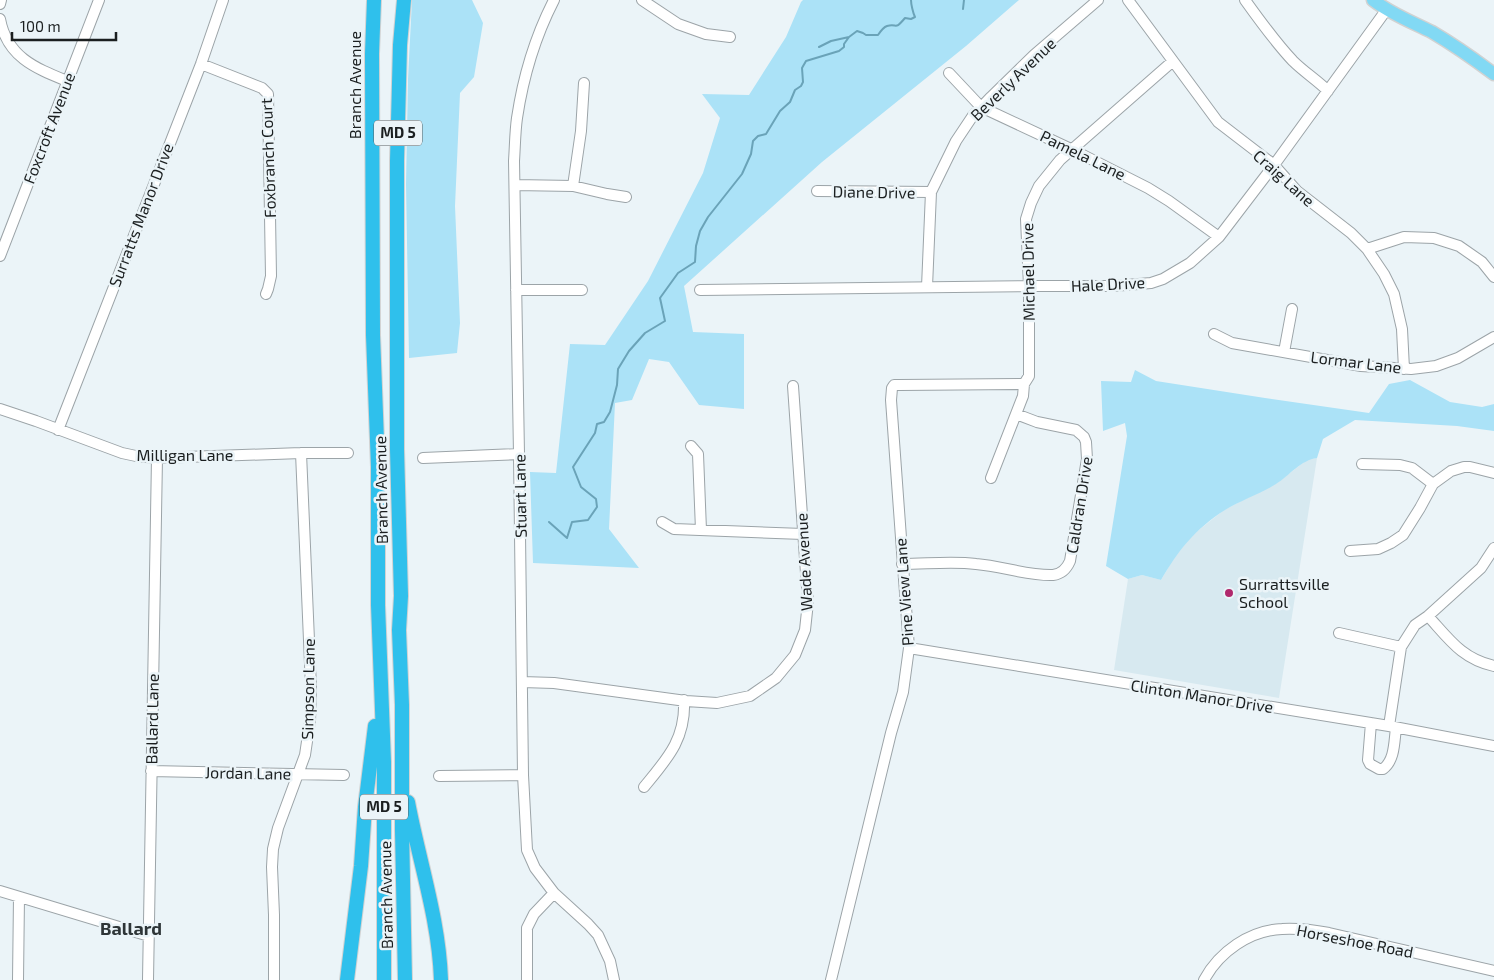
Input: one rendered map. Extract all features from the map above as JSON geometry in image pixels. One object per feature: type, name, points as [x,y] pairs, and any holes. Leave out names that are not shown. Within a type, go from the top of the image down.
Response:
[{"type":"highway","name":"Branch Avenue","points":[[374,0],[372,54],[373,334],[378,467],[379,635],[384,762],[384,980]]},
{"type":"highway","name":"Branch Avenue","points":[[404,0],[399,68],[397,457],[405,980]]},
{"type":"highway","points":[[347,980],[375,736],[379,635]]},
{"type":"highway","points":[[402,735],[408,803],[430,895],[438,944],[441,980]]},
{"type":"main road","points":[[1373,0],[1387,10],[1441,37],[1494,74]]},
{"type":"street","points":[[0,4],[1,0]]},
{"type":"street","name":"Foxcroft Avenue","points":[[0,256],[3,240],[99,0]]},
{"type":"street","name":"Surratts Manor Drive","points":[[58,430],[201,64],[223,0]]},
{"type":"street","name":"Stuart Lane","points":[[552,0],[525,77],[517,120],[514,161],[523,775],[527,850],[535,868],[554,893],[598,935],[608,956],[614,980]]},
{"type":"street","points":[[642,0],[678,24],[706,34],[730,37]]},
{"type":"street","name":"Beverly Avenue","points":[[927,287],[931,192],[956,141],[981,107],[1034,55],[1098,0]]},
{"type":"street","name":"Craig Lane","points":[[1128,0],[1218,122],[1274,165],[1297,191],[1314,205],[1332,216],[1367,249],[1384,274],[1394,294],[1402,329],[1404,369]]},
{"type":"street","points":[[1245,0],[1280,48],[1300,68],[1328,91]]},
{"type":"street","name":"Hale Drive","points":[[700,290],[1113,286],[1151,283],[1168,277],[1190,263],[1219,237],[1387,10]]},
{"type":"street","points":[[0,19],[7,40],[22,59],[43,71],[67,81]]},
{"type":"street","name":"Michael Drive","points":[[991,478],[1024,396],[1024,384],[1029,371],[1029,286],[1026,219],[1031,203],[1039,186],[1060,160],[1173,61]]},
{"type":"street","name":"Foxbranch Court","points":[[201,64],[262,88],[268,94],[271,276],[266,294]]},
{"type":"street","name":"Pamela Lane","points":[[949,73],[981,107],[1073,150],[1154,191],[1219,237]]},
{"type":"street","points":[[573,186],[581,131],[584,82]]},
{"type":"street","points":[[515,185],[573,186],[626,197]]},
{"type":"street","name":"Diane Drive","points":[[817,191],[931,192]]},
{"type":"street","points":[[1367,249],[1404,237],[1434,238],[1459,246],[1482,262],[1494,277]]},
{"type":"street","points":[[516,290],[582,290]]},
{"type":"street","points":[[1284,352],[1292,308]]},
{"type":"street","name":"Lormar Lane","points":[[1214,334],[1232,343],[1361,366],[1404,369],[1436,366],[1458,358],[1494,337]]},
{"type":"street","name":"Pine View Lane","points":[[831,980],[891,733],[903,692],[909,648],[891,390],[893,386],[900,385],[1024,384]]},
{"type":"street","name":"Wade Avenue","points":[[522,682],[554,683],[717,703],[750,696],[776,678],[795,655],[805,630],[808,602],[793,386]]},
{"type":"street","name":"Milligan Lane","points":[[0,409],[122,453],[136,456],[157,458],[348,453]]},
{"type":"street","name":"Caldran Drive","points":[[902,564],[976,564],[1053,575],[1062,572],[1067,567],[1078,518],[1087,459],[1086,442],[1084,437],[1076,430],[1037,422],[1016,414]]},
{"type":"street","points":[[691,446],[698,454],[701,530]]},
{"type":"street","name":"Simpson Lane","points":[[274,980],[273,850],[276,833],[305,755],[310,721],[311,687],[301,453]]},
{"type":"street","points":[[423,458],[519,454]]},
{"type":"street","name":"Ballard Lane","points":[[148,980],[157,458]]},
{"type":"street","points":[[1362,464],[1400,465],[1412,468],[1433,484]]},
{"type":"street","points":[[1350,551],[1378,549],[1391,544],[1403,535],[1433,484],[1452,471],[1464,467],[1479,468],[1494,473]]},
{"type":"street","points":[[662,522],[674,529],[803,534]]},
{"type":"street","points":[[1371,723],[1368,760],[1370,764],[1383,770],[1392,759],[1393,727],[1401,647],[1415,625],[1428,616],[1481,568],[1494,548]]},
{"type":"street","points":[[1428,616],[1461,652],[1494,666]]},
{"type":"street","points":[[1339,633],[1401,647]]},
{"type":"street","name":"Clinton Manor Drive","points":[[909,648],[1371,723],[1494,746]]},
{"type":"street","points":[[644,786],[669,757],[679,736],[684,713],[684,700]]},
{"type":"street","name":"Jordan Lane","points":[[151,772],[344,775]]},
{"type":"street","points":[[439,776],[523,775]]},
{"type":"street","points":[[0,891],[149,936]]},
{"type":"street","points":[[527,980],[527,928],[534,914],[554,893]]},
{"type":"street","points":[[18,980],[19,897]]},
{"type":"street","name":"Horseshoe Road","points":[[1204,980],[1216,961],[1234,946],[1252,936],[1266,931],[1281,929],[1329,933],[1494,971]]},
{"type":"shaded area","points":[[412,0],[472,0],[483,23],[474,77],[460,93],[455,206],[460,323],[457,353],[409,358],[406,184]]},
{"type":"shaded area","points":[[803,0],[1019,0],[966,46],[822,162],[684,286],[693,332],[744,334],[744,409],[699,405],[669,362],[649,359],[632,400],[615,403],[609,529],[639,568],[533,563],[530,472],[556,473],[570,344],[605,345],[648,281],[703,173],[720,118],[702,94],[749,95],[786,37]]},
{"type":"shaded area","points":[[1135,370],[1156,381],[1369,413],[1389,384],[1410,380],[1450,402],[1482,407],[1494,404],[1494,431],[1457,426],[1355,420],[1323,439],[1317,458],[1311,459],[1296,468],[1264,491],[1231,506],[1214,517],[1188,541],[1161,580],[1142,575],[1128,579],[1106,566],[1127,436],[1125,423],[1103,431],[1101,381],[1131,382]]},
{"type":"shaded area","points":[[1317,458],[1279,698],[1114,670],[1128,579],[1142,575],[1161,580],[1190,537],[1224,510],[1277,483],[1308,459]]},
{"type":"waterway","points":[[549,522],[567,538],[572,522],[588,520],[597,507],[596,499],[581,487],[573,467],[595,433],[597,424],[604,422],[610,412],[617,385],[618,369],[629,351],[645,333],[665,321],[660,298],[678,273],[695,262],[696,246],[700,231],[708,217],[742,174],[751,154],[753,141],[758,136],[766,134],[780,111],[790,102],[795,90],[801,86],[803,82],[802,68],[806,61],[839,51],[844,47],[849,37],[857,31],[866,35],[878,35],[890,25],[897,25],[905,18],[911,19],[915,17],[911,0]]},
{"type":"waterway","points":[[963,9],[964,0]]},
{"type":"waterway","points":[[819,47],[831,41],[849,37]]},
{"type":"place","name":"Surrattsville School","points":[[1229,593]]},
{"type":"district","name":"Ballard","points":[[131,929]]}]
